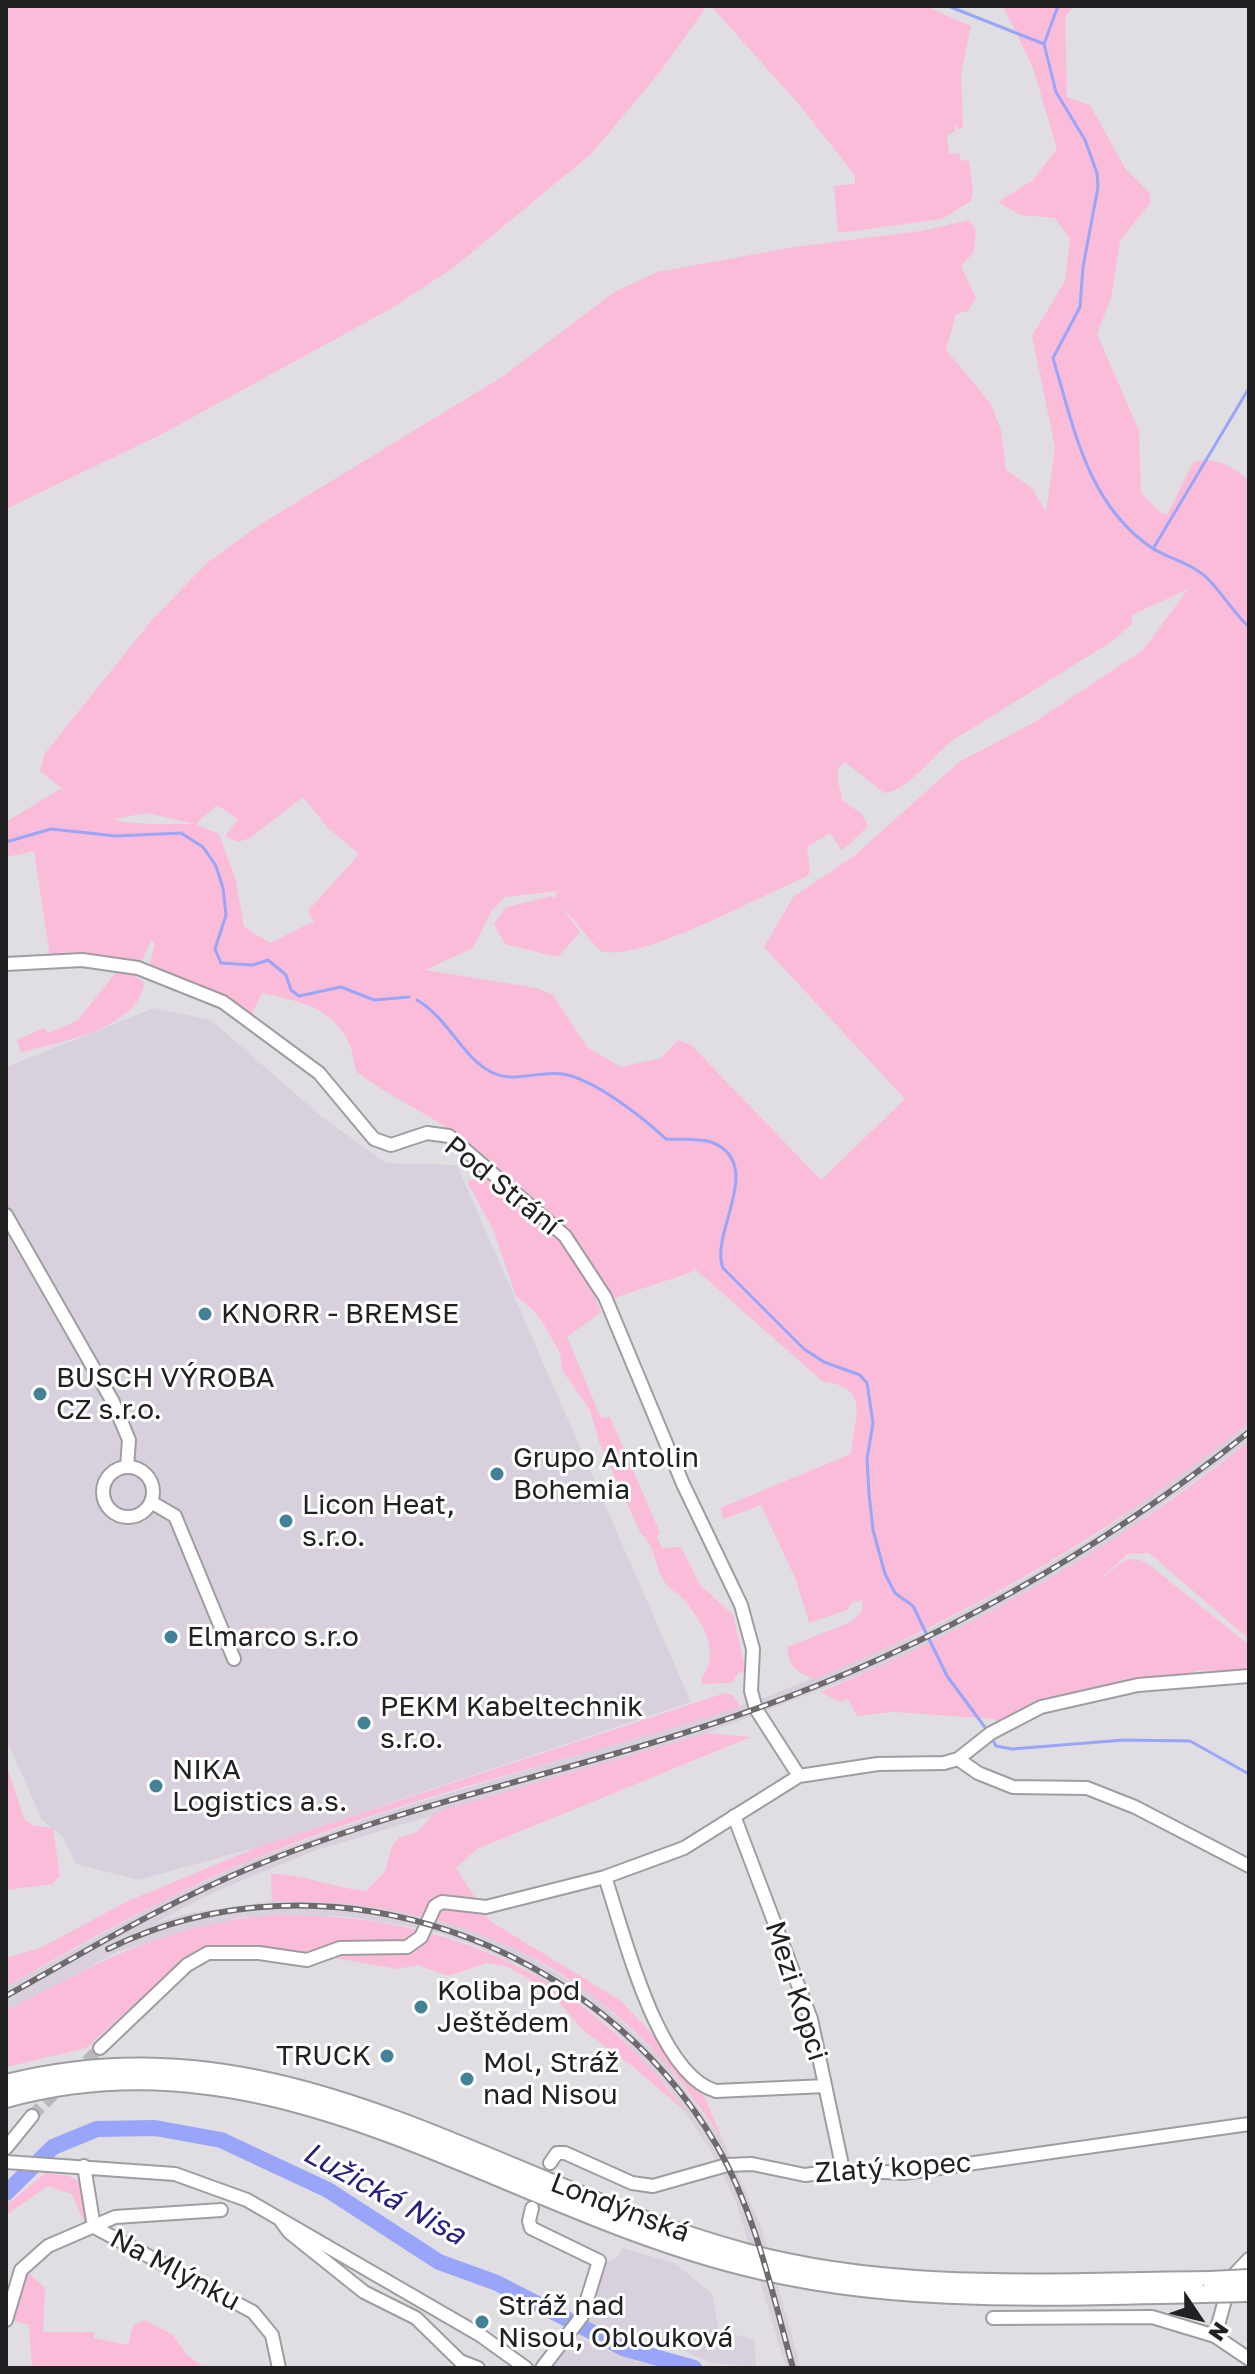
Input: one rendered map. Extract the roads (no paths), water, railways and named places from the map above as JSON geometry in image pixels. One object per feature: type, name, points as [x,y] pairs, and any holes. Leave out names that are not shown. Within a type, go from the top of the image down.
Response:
[{"type":"highway","name":"Londýnská","points":[[6,2083],[68,2071],[128,2066],[212,2069],[291,2084],[425,2128],[685,2234],[748,2253],[849,2273],[1206,2287],[1249,2293]]},
{"type":"highway","name":"Londýnská","points":[[6,2099],[62,2087],[137,2081],[210,2085],[272,2096],[376,2126],[658,2241],[740,2266],[822,2284],[958,2296],[1206,2287],[1249,2278]]},
{"type":"street","name":"Pod Strání","points":[[6,964],[82,960],[138,968],[223,1002],[319,1073],[374,1139],[391,1145],[427,1133],[449,1136],[565,1236],[605,1297],[683,1484],[741,1605],[753,1649],[751,1691],[756,1709],[799,1776]]},
{"type":"street","points":[[6,1215],[113,1402],[129,1440],[127,1467]]},
{"type":"street","points":[[127,1467],[144,1473],[150,1480],[151,1502],[146,1510],[129,1517],[120,1516],[106,1505],[103,1488],[108,1478],[127,1467]]},
{"type":"street","points":[[151,1502],[175,1516],[234,1659]]},
{"type":"street","points":[[100,2048],[187,1965],[208,1953],[259,1953],[307,1960],[340,1948],[407,1947],[421,1937],[435,1906],[442,1902],[486,1907],[605,1877],[684,1848],[799,1776],[878,1764],[944,1763],[958,1759],[991,1733],[1041,1707],[1112,1690],[1189,1679],[1249,1676]]},
{"type":"street","points":[[958,1759],[978,1773],[1013,1787],[1087,1788],[1135,1807],[1249,1866]]},
{"type":"street","name":"Mezi Kopci","points":[[734,1816],[811,2019],[843,2170]]},
{"type":"street","points":[[605,1877],[654,2024],[703,2087],[716,2091],[825,2086]]},
{"type":"street","points":[[6,2148],[32,2116]]},
{"type":"street","name":"Zlatý kopec","points":[[550,2163],[557,2153],[565,2153],[632,2183],[653,2186],[727,2165],[752,2164],[805,2175],[843,2170],[904,2173],[1249,2124]]},
{"type":"street","points":[[12,2162],[175,2174],[276,2214],[480,2335],[526,2368]]},
{"type":"street","name":"Na Mlýnku","points":[[84,2166],[94,2227],[253,2312],[272,2335],[279,2368]]},
{"type":"street","name":"Londýnská","points":[[532,2208],[531,2228],[588,2252],[599,2261],[582,2316],[542,2368]]},
{"type":"street","points":[[6,2320],[18,2279],[29,2260],[48,2246],[125,2215],[221,2210]]},
{"type":"street","points":[[276,2214],[289,2232],[364,2292],[416,2318],[460,2361],[478,2368]]},
{"type":"street","points":[[1215,2336],[1231,2278],[1249,2259]]},
{"type":"street","points":[[993,2318],[1152,2317],[1215,2336],[1243,2355]]},
{"type":"waterway","points":[[948,6],[1044,44]]},
{"type":"waterway","points":[[1058,6],[1044,44],[1056,92],[1085,140],[1097,173],[1098,187],[1083,267],[1080,307],[1053,358],[1068,411],[1086,463],[1112,510],[1152,548],[1203,575],[1249,627]]},
{"type":"waterway","points":[[1153,549],[1249,388]]},
{"type":"waterway","points":[[6,842],[51,829],[116,836],[181,833],[203,847],[216,866],[223,888],[226,915],[215,949],[221,963],[253,965],[268,960],[286,975],[291,990],[299,996],[341,987],[374,1000],[409,997]]},
{"type":"waterway","points":[[417,1000],[438,1017],[472,1057],[491,1072],[509,1077],[554,1073],[576,1078],[618,1100],[666,1139],[711,1142],[727,1152],[735,1166],[736,1182],[723,1236],[723,1268],[804,1349],[824,1362],[860,1375],[867,1383],[873,1423],[867,1459],[869,1494],[873,1530],[885,1574],[895,1593],[913,1606],[947,1676],[987,1730]]},
{"type":"waterway","points":[[991,1737],[996,1746],[1012,1749],[1124,1740],[1190,1741],[1249,1774]]},
{"type":"waterway","name":"Lužická Nisa","points":[[6,2193],[53,2147],[97,2129],[155,2128],[221,2140],[328,2190],[439,2262],[497,2283],[623,2348],[694,2368]]},
{"type":"tunnel","points":[[74,2074],[100,2048]]},
{"type":"tunnel","points":[[32,2116],[58,2090]]},
{"type":"railway","points":[[6,1996],[161,1910],[257,1865],[380,1821],[696,1729],[824,1683],[889,1655],[1015,1591],[1075,1555],[1135,1516],[1249,1432]]},
{"type":"railway","points":[[108,1949],[192,1918],[278,1906],[365,1911],[449,1931],[529,1966],[602,2014],[666,2075],[717,2146],[753,2226],[793,2368]]},
{"type":"place","name":"KNORR - BREMSE","points":[[205,1314]]},
{"type":"place","name":"BUSCH VÝROBA CZ s.r.o.","points":[[40,1394]]},
{"type":"place","name":"Grupo Antolin Bohemia","points":[[497,1474]]},
{"type":"place","name":"Licon Heat, s.r.o.","points":[[286,1521]]},
{"type":"place","name":"Elmarco s.r.o","points":[[171,1637]]},
{"type":"place","name":"PEKM Kabeltechnik s.r.o.","points":[[364,1723]]},
{"type":"place","name":"NIKA Logistics a.s.","points":[[156,1786]]},
{"type":"place","name":"Koliba pod Ještědem","points":[[421,2007]]},
{"type":"place","name":"TRUCK","points":[[387,2056]]},
{"type":"place","name":"Mol, Stráž nad Nisou","points":[[467,2079]]},
{"type":"place","name":"Stráž nad Nisou, Oblouková","points":[[482,2322]]}]
